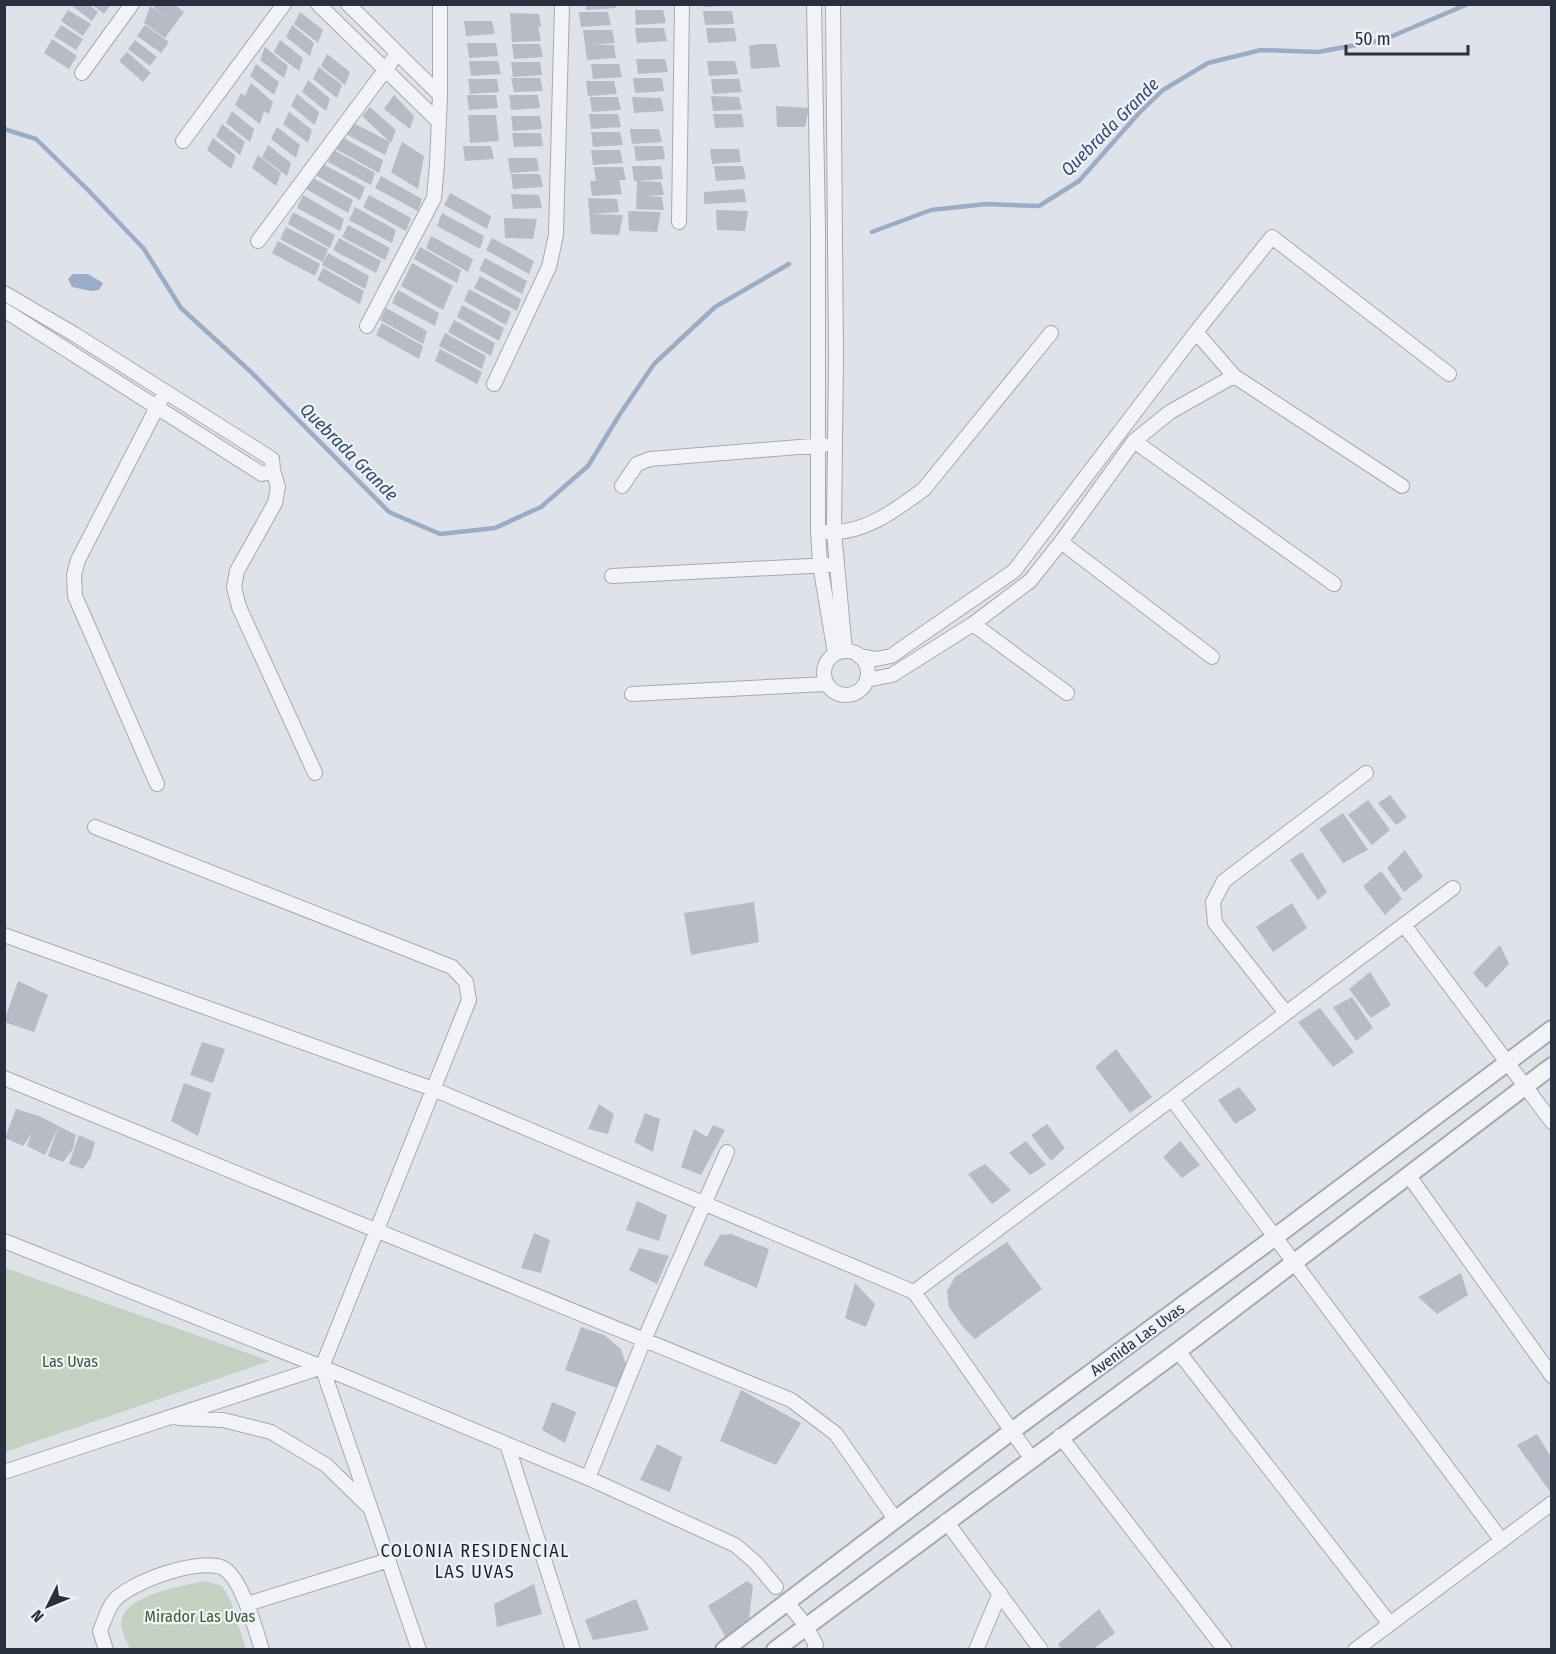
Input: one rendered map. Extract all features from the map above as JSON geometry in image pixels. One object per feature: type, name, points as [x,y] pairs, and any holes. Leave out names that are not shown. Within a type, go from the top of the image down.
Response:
[{"type":"street","points":[[82,73],[132,4]]},
{"type":"street","points":[[183,141],[284,4]]},
{"type":"street","points":[[318,4],[438,121]]},
{"type":"street","points":[[348,4],[440,95]]},
{"type":"street","points":[[367,326],[434,198],[440,95],[440,4]]},
{"type":"street","points":[[494,384],[549,267],[556,235],[562,4]]},
{"type":"street","points":[[679,222],[682,4]]},
{"type":"street","points":[[814,4],[818,229],[818,531],[820,565],[840,652]]},
{"type":"street","points":[[833,4],[836,390],[834,532],[840,652]]},
{"type":"street","points":[[258,241],[397,54]]},
{"type":"street","points":[[859,656],[867,667],[867,680],[858,692],[844,696],[831,690],[824,677],[825,663],[840,652],[852,652],[859,656],[876,659],[891,656],[1014,571],[1196,332],[1272,237],[1449,374]]},
{"type":"street","points":[[4,293],[74,334],[272,459],[278,487],[275,503],[237,571],[234,587],[239,607],[315,773]]},
{"type":"street","points":[[4,310],[262,474],[273,470]]},
{"type":"street","points":[[1196,332],[1234,376],[1402,486]]},
{"type":"street","points":[[818,531],[834,532],[863,526],[900,506],[924,489],[1051,333]]},
{"type":"street","points":[[867,680],[892,675],[973,624],[1030,581],[1134,441],[1170,412],[1234,376]]},
{"type":"street","points":[[818,390],[836,390]]},
{"type":"street","points":[[157,784],[75,596],[74,575],[78,560],[165,392]]},
{"type":"street","points":[[1134,441],[1334,584]]},
{"type":"street","points":[[622,486],[638,464],[650,459],[835,445]]},
{"type":"street","points":[[1061,542],[1212,657]]},
{"type":"street","points":[[612,576],[837,565]]},
{"type":"street","points":[[973,624],[1067,693]]},
{"type":"street","points":[[632,694],[826,684]]},
{"type":"street","points":[[1286,1013],[1215,923],[1213,902],[1224,881],[1366,773]]},
{"type":"street","points":[[94,827],[452,967],[466,982],[469,1000],[322,1367],[419,1650]]},
{"type":"street","points":[[914,1292],[1453,888]]},
{"type":"street","points":[[1404,925],[1551,1122]]},
{"type":"street","points":[[6,941],[433,1089],[914,1292],[1031,1458]]},
{"type":"street","name":"Avenida Las Uvas","points":[[724,1650],[1012,1431],[1551,1029]]},
{"type":"street","name":"Avenida Las Uvas","points":[[775,1650],[1060,1436],[1178,1351],[1551,1066]]},
{"type":"street","points":[[4,1078],[791,1400],[836,1434],[896,1520]]},
{"type":"street","points":[[1172,1099],[1502,1541]]},
{"type":"street","points":[[588,1478],[644,1340],[727,1152]]},
{"type":"street","points":[[1409,1176],[1551,1376]]},
{"type":"street","points":[[4,1241],[322,1367],[588,1478],[735,1545],[755,1562],[776,1587]]},
{"type":"street","points":[[1178,1351],[1390,1624]]},
{"type":"street","points":[[4,1472],[322,1367]]},
{"type":"street","points":[[172,1417],[224,1420],[271,1432],[326,1465],[371,1508]]},
{"type":"street","points":[[1060,1436],[1225,1650]]},
{"type":"street","points":[[507,1444],[573,1650]]},
{"type":"street","points":[[1355,1650],[1551,1503]]},
{"type":"street","points":[[946,1521],[1041,1650]]},
{"type":"street","points":[[247,1604],[389,1560]]},
{"type":"street","points":[[106,1650],[100,1631],[113,1602],[132,1586],[184,1569],[207,1565],[224,1569],[236,1583],[247,1604],[262,1650]]},
{"type":"street","points":[[976,1650],[999,1593]]},
{"type":"street","points":[[787,1602],[806,1626],[816,1645],[814,1650]]},
{"type":"green space","name":"Las Uvas","points":[[5,1268],[270,1361],[5,1452]]},
{"type":"green space","name":"Mirador Las Uvas","points":[[206,1581],[222,1586],[230,1599],[246,1649],[130,1649],[121,1626],[126,1610],[158,1592]]},
{"type":"water","points":[[73,274],[88,274],[103,283],[99,290],[91,291],[72,287],[68,279]]},
{"type":"building","points":[[73,4],[88,4],[98,12],[92,21],[72,6]]},
{"type":"building","points":[[91,4],[111,4],[104,14]]},
{"type":"building","points":[[586,4],[615,4],[616,8],[586,10]]},
{"type":"building","points":[[703,4],[722,4],[722,6],[704,7]]},
{"type":"building","points":[[155,5],[175,5],[184,12],[165,38],[144,23],[150,6],[172,22],[154,8]]},
{"type":"building","points":[[68,10],[91,24],[83,36],[61,21]]},
{"type":"building","points":[[635,10],[663,10],[666,23],[636,25]]},
{"type":"building","points":[[703,11],[732,11],[734,24],[705,25]]},
{"type":"building","points":[[300,12],[323,30],[318,43],[294,24]]},
{"type":"building","points":[[579,12],[608,12],[611,25],[581,27]]},
{"type":"building","points":[[510,13],[539,14],[541,27],[538,27],[541,41],[512,42]]},
{"type":"building","points":[[464,21],[492,21],[495,34],[466,36]]},
{"type":"building","points":[[61,25],[83,39],[76,50],[54,36]]},
{"type":"building","points":[[145,25],[169,42],[161,53],[137,36]]},
{"type":"building","points":[[292,25],[314,43],[310,56],[286,37]]},
{"type":"building","points":[[635,28],[664,28],[667,41],[637,43]]},
{"type":"building","points":[[706,28],[734,28],[737,41],[708,43]]},
{"type":"building","points":[[583,30],[612,30],[615,43],[592,45],[614,45],[616,58],[587,60]]},
{"type":"building","points":[[52,39],[77,56],[69,69],[44,53]]},
{"type":"building","points":[[135,40],[157,57],[150,66],[128,49]]},
{"type":"building","points":[[280,40],[303,58],[299,71],[274,52]]},
{"type":"building","points":[[467,43],[496,43],[498,56],[469,58]]},
{"type":"building","points":[[512,44],[540,44],[543,57],[514,59]]},
{"type":"building","points":[[776,44],[780,67],[751,69],[749,46]]},
{"type":"building","points":[[265,47],[288,66],[284,78],[260,60]]},
{"type":"building","points":[[127,52],[151,73],[143,82],[119,61]]},
{"type":"building","points":[[327,54],[350,72],[345,85],[321,66]]},
{"type":"building","points":[[636,59],[665,59],[668,72],[638,74]]},
{"type":"building","points":[[469,61],[498,61],[501,74],[471,76]]},
{"type":"building","points":[[707,61],[735,61],[738,74],[709,76]]},
{"type":"building","points":[[511,62],[540,62],[542,75],[513,77]]},
{"type":"building","points":[[256,64],[279,82],[274,95],[250,76]]},
{"type":"building","points":[[591,64],[619,64],[622,77],[593,79]]},
{"type":"building","points":[[319,67],[342,85],[337,98],[313,79]]},
{"type":"building","points":[[511,78],[540,78],[543,91],[514,92]]},
{"type":"building","points":[[633,78],[662,78],[664,91],[635,93]]},
{"type":"building","points":[[468,79],[497,79],[499,92],[470,94]]},
{"type":"building","points":[[711,79],[739,79],[742,92],[713,94]]},
{"type":"building","points":[[308,80],[330,99],[326,111],[302,92]]},
{"type":"building","points":[[586,81],[614,81],[617,94],[588,96]]},
{"type":"building","points":[[251,83],[273,102],[269,114],[264,111],[260,124],[235,105],[241,93],[245,96]]},
{"type":"building","points":[[297,94],[319,112],[315,125],[291,106]]},
{"type":"building","points":[[394,95],[414,116],[410,129],[384,109]]},
{"type":"building","points":[[467,95],[496,95],[498,108],[469,110]]},
{"type":"building","points":[[509,95],[538,95],[540,108],[511,110]]},
{"type":"building","points":[[711,96],[739,97],[742,110],[713,111]]},
{"type":"building","points":[[590,97],[618,97],[621,110],[592,112]]},
{"type":"building","points":[[632,97],[661,98],[664,111],[634,113]]},
{"type":"building","points":[[776,106],[809,108],[805,127],[777,127]]},
{"type":"building","points":[[370,107],[396,130],[391,143],[362,116]]},
{"type":"building","points":[[232,111],[254,129],[250,142],[226,123]]},
{"type":"building","points":[[289,112],[312,130],[308,143],[283,124]]},
{"type":"building","points":[[589,114],[618,114],[621,127],[591,129]]},
{"type":"building","points":[[713,114],[742,114],[744,127],[715,128]]},
{"type":"building","points":[[468,115],[496,115],[499,141],[470,143]]},
{"type":"building","points":[[511,116],[540,116],[542,129],[513,131]]},
{"type":"building","points":[[348,120],[390,142],[385,155],[342,132]]},
{"type":"building","points":[[222,124],[245,142],[240,155],[216,136]]},
{"type":"building","points":[[277,127],[300,145],[296,158],[271,139]]},
{"type":"building","points":[[630,129],[659,129],[662,142],[632,144]]},
{"type":"building","points":[[591,132],[620,132],[623,145],[593,147]]},
{"type":"building","points":[[512,133],[541,133],[543,146],[514,147]]},
{"type":"building","points":[[342,137],[383,160],[379,173],[336,149]]},
{"type":"building","points":[[213,138],[236,156],[231,169],[207,150]]},
{"type":"building","points":[[402,142],[424,156],[418,189],[391,172]]},
{"type":"building","points":[[268,145],[291,163],[287,176],[262,157]]},
{"type":"building","points":[[463,146],[491,146],[494,159],[465,161]]},
{"type":"building","points":[[634,146],[663,146],[665,159],[636,161]]},
{"type":"building","points":[[710,149],[739,149],[741,162],[712,164]]},
{"type":"building","points":[[334,150],[375,173],[371,185],[328,162]]},
{"type":"building","points":[[591,150],[620,150],[623,163],[593,165]]},
{"type":"building","points":[[258,155],[281,173],[276,186],[252,168]]},
{"type":"building","points":[[508,158],[537,158],[539,171],[510,173]]},
{"type":"building","points":[[323,164],[365,187],[360,200],[317,176]]},
{"type":"building","points":[[632,166],[661,166],[663,179],[638,181],[661,182],[664,195],[644,196],[662,197],[664,210],[636,209],[637,181],[634,181]]},
{"type":"building","points":[[714,166],[743,166],[746,179],[716,181]]},
{"type":"building","points":[[594,167],[623,167],[626,180],[619,180],[622,194],[592,196],[590,181],[596,181]]},
{"type":"building","points":[[511,174],[540,174],[543,187],[513,189]]},
{"type":"building","points":[[381,176],[422,199],[418,211],[375,188]]},
{"type":"building","points":[[311,177],[353,200],[348,213],[306,189]]},
{"type":"building","points":[[744,189],[746,202],[704,204],[704,192]]},
{"type":"building","points":[[450,193],[491,216],[487,229],[444,205]]},
{"type":"building","points":[[511,194],[539,195],[542,208],[513,209]]},
{"type":"building","points":[[303,195],[344,219],[340,231],[297,208]]},
{"type":"building","points":[[369,195],[411,218],[406,231],[363,207]]},
{"type":"building","points":[[588,198],[617,199],[619,212],[592,214],[623,215],[619,235],[591,234]]},
{"type":"building","points":[[355,207],[396,230],[392,243],[349,220]]},
{"type":"building","points":[[716,210],[748,211],[745,231],[717,230]]},
{"type":"building","points":[[628,211],[661,212],[657,232],[629,231]]},
{"type":"building","points":[[293,212],[335,235],[330,248],[288,224]]},
{"type":"building","points":[[442,213],[484,236],[480,249],[437,226]]},
{"type":"building","points":[[504,218],[537,219],[533,239],[505,238]]},
{"type":"building","points":[[348,225],[390,248],[385,260],[342,237]]},
{"type":"building","points":[[286,227],[328,249],[323,262],[280,239]]},
{"type":"building","points":[[431,236],[473,259],[468,272],[426,248]]},
{"type":"building","points":[[339,238],[381,261],[376,273],[333,250]]},
{"type":"building","points":[[492,238],[534,261],[529,274],[486,250]]},
{"type":"building","points":[[278,241],[320,264],[315,276],[272,253]]},
{"type":"building","points":[[420,247],[461,270],[457,283],[414,259]]},
{"type":"building","points":[[328,253],[369,276],[365,289],[322,265]]},
{"type":"building","points":[[485,258],[527,281],[522,294],[479,270]]},
{"type":"building","points":[[412,263],[453,286],[443,310],[401,286]]},
{"type":"building","points":[[323,268],[364,291],[360,304],[317,280]]},
{"type":"building","points":[[480,276],[521,299],[517,311],[474,288]]},
{"type":"building","points":[[469,289],[511,312],[506,325],[464,301]]},
{"type":"building","points":[[398,290],[439,313],[435,326],[392,303]]},
{"type":"building","points":[[462,305],[504,328],[499,341],[457,317]]},
{"type":"building","points":[[386,308],[427,331],[423,344],[380,320]]},
{"type":"building","points":[[454,320],[495,343],[491,356],[448,332]]},
{"type":"building","points":[[382,323],[423,346],[419,359],[376,335]]},
{"type":"building","points":[[445,333],[486,356],[482,369],[439,346]]},
{"type":"building","points":[[440,349],[482,372],[477,384],[435,361]]},
{"type":"building","points":[[1390,795],[1407,817],[1396,825],[1378,803]]},
{"type":"building","points":[[1368,800],[1390,830],[1372,845],[1348,815]]},
{"type":"building","points":[[1343,813],[1368,850],[1343,863],[1319,829]]},
{"type":"building","points":[[1405,850],[1423,877],[1404,892],[1387,868]]},
{"type":"building","points":[[1302,852],[1327,892],[1318,900],[1290,860]]},
{"type":"building","points":[[1381,871],[1402,899],[1385,915],[1363,886]]},
{"type":"building","points":[[754,902],[759,942],[691,955],[684,913]]},
{"type":"building","points":[[1292,903],[1307,928],[1273,952],[1256,927]]},
{"type":"building","points":[[1500,945],[1509,964],[1486,988],[1473,973]]},
{"type":"building","points":[[1370,972],[1391,1005],[1371,1018],[1349,989]]},
{"type":"building","points":[[18,981],[48,995],[34,1032],[4,1022]]},
{"type":"building","points":[[1352,997],[1373,1028],[1356,1041],[1333,1007]]},
{"type":"building","points":[[1320,1008],[1354,1052],[1333,1067],[1298,1022]]},
{"type":"building","points":[[202,1042],[225,1049],[213,1083],[190,1075]]},
{"type":"building","points":[[1116,1049],[1152,1097],[1130,1113],[1095,1067]]},
{"type":"building","points":[[184,1083],[211,1093],[198,1136],[171,1121]]},
{"type":"building","points":[[1239,1087],[1257,1110],[1235,1124],[1218,1100]]},
{"type":"building","points":[[599,1104],[614,1114],[608,1134],[588,1129]]},
{"type":"building","points":[[16,1109],[39,1116],[59,1126],[45,1155],[27,1146],[32,1133],[23,1146],[5,1138]]},
{"type":"building","points":[[645,1113],[660,1119],[653,1152],[634,1142]]},
{"type":"building","points":[[1047,1124],[1065,1148],[1051,1161],[1031,1135]]},
{"type":"building","points":[[713,1125],[725,1130],[701,1175],[681,1167],[694,1129],[707,1137]]},
{"type":"building","points":[[59,1126],[76,1135],[73,1149],[63,1162],[48,1156]]},
{"type":"building","points":[[79,1135],[95,1142],[91,1157],[83,1169],[69,1164]]},
{"type":"building","points":[[1026,1141],[1046,1165],[1030,1175],[1009,1153]]},
{"type":"building","points":[[1180,1141],[1200,1165],[1182,1178],[1163,1157]]},
{"type":"building","points":[[985,1164],[1011,1190],[992,1204],[968,1174]]},
{"type":"building","points":[[637,1201],[667,1215],[659,1241],[626,1230]]},
{"type":"building","points":[[534,1233],[550,1240],[541,1273],[521,1268]]},
{"type":"building","points":[[731,1234],[769,1249],[757,1288],[703,1265],[720,1235]]},
{"type":"building","points":[[1007,1242],[1042,1289],[975,1339],[949,1307],[947,1291],[955,1277]]},
{"type":"building","points":[[639,1248],[669,1256],[657,1284],[629,1270]]},
{"type":"building","points":[[1461,1273],[1468,1295],[1437,1314],[1418,1297]]},
{"type":"building","points":[[855,1283],[875,1304],[866,1327],[845,1318]]},
{"type":"building","points":[[581,1327],[604,1335],[621,1349],[626,1365],[617,1388],[565,1370]]},
{"type":"building","points":[[741,1390],[801,1423],[776,1465],[720,1441]]},
{"type":"building","points":[[552,1402],[576,1412],[565,1443],[542,1430]]},
{"type":"building","points":[[1537,1434],[1551,1457],[1551,1493],[1517,1445]]},
{"type":"building","points":[[657,1444],[682,1457],[670,1492],[640,1480]]},
{"type":"building","points":[[747,1581],[753,1586],[749,1618],[726,1638],[708,1606]]},
{"type":"building","points":[[534,1584],[542,1614],[497,1627],[494,1604]]},
{"type":"building","points":[[636,1599],[649,1630],[593,1640],[585,1620]]},
{"type":"building","points":[[1099,1609],[1115,1633],[1092,1650],[1062,1650],[1058,1644]]},
{"type":"waterway","name":"Quebrada Grande","points":[[872,232],[931,210],[986,204],[1039,206],[1079,181],[1139,113],[1163,90],[1208,63],[1261,50],[1318,52],[1383,40],[1468,4]]},
{"type":"waterway","name":"Quebrada Grande","points":[[4,129],[36,139],[88,190],[144,249],[181,308],[251,372],[389,512],[440,534],[495,528],[541,507],[588,466],[654,364],[715,307],[789,264]]},
{"type":"district","name":"COLONIA RESIDENCIAL LAS UVAS","points":[[475,1561]]}]
